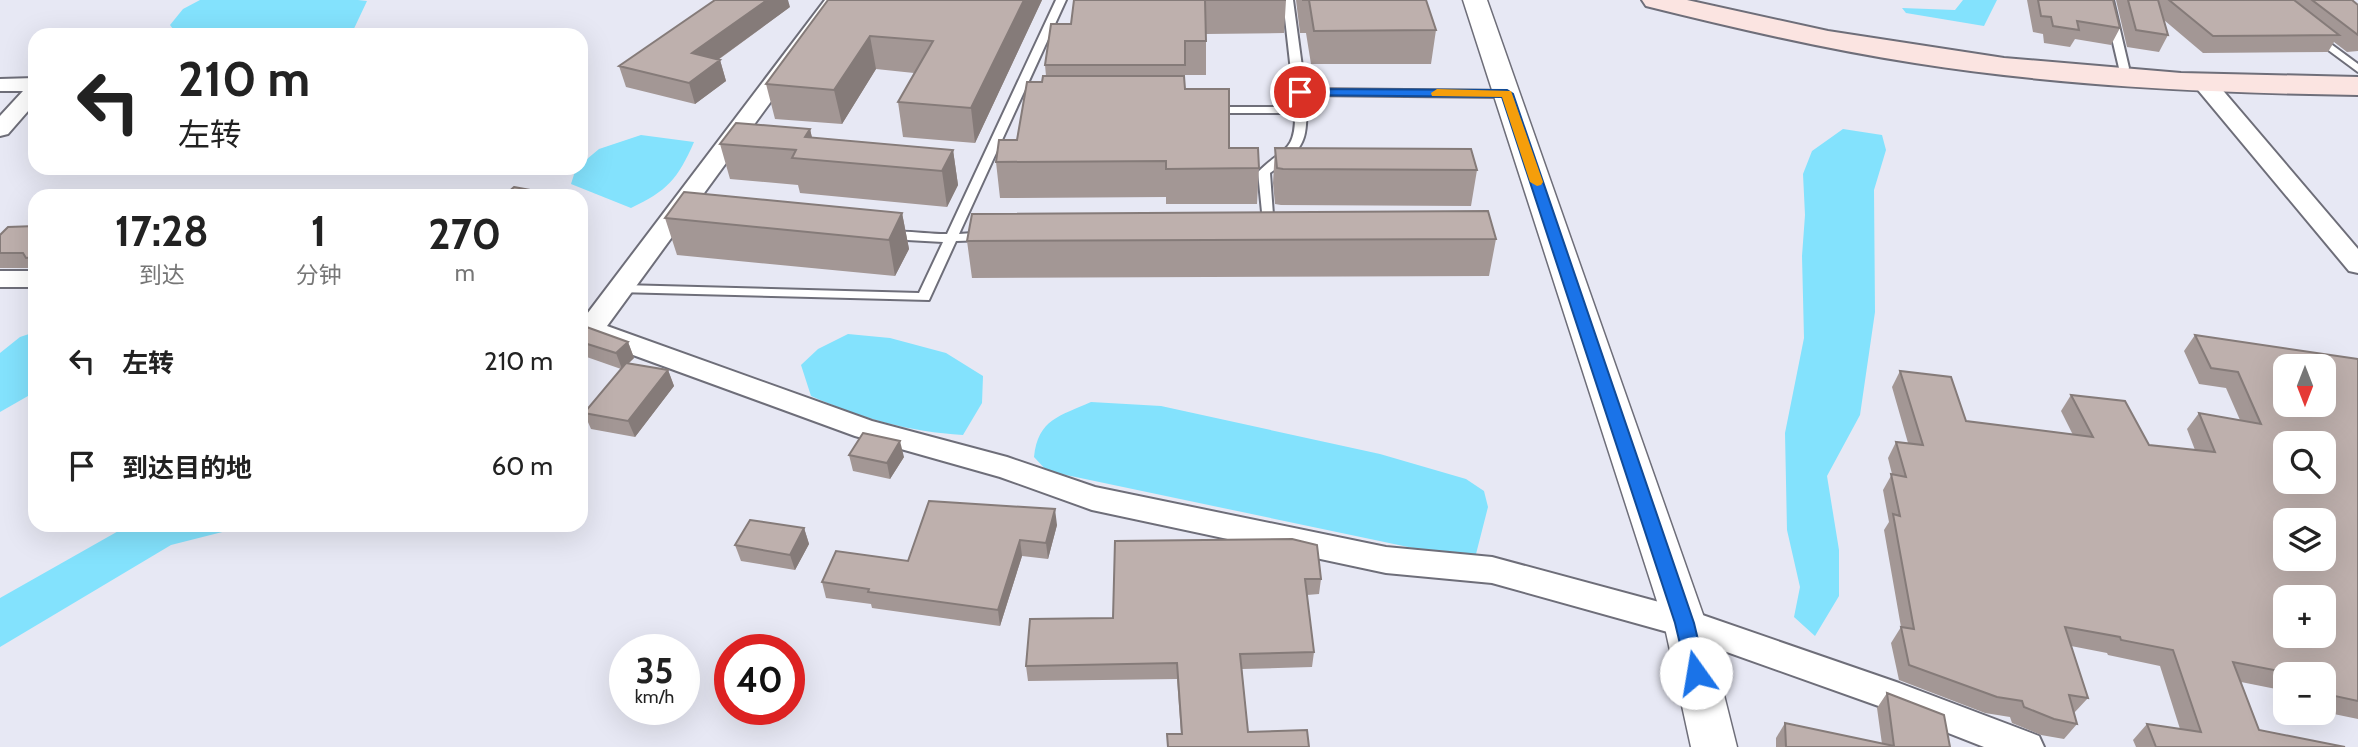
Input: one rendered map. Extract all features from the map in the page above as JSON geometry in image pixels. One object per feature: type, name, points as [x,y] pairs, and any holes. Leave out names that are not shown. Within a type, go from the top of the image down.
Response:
[{"type":"main road","points":[[1655,0],[1725,17],[1901,51],[2052,72],[2206,85],[2358,86]]},
{"type":"main road","points":[[1696,0],[1901,41],[2028,59],[2225,75],[2358,75]]},
{"type":"street","points":[[588,325],[622,289],[835,0]]},
{"type":"street","points":[[1475,0],[1685,623],[1714,747]]},
{"type":"street","points":[[0,85],[28,84]]},
{"type":"street","points":[[2206,85],[2358,265]]},
{"type":"street","points":[[0,129],[28,98]]},
{"type":"street","points":[[0,279],[28,279]]},
{"type":"street","points":[[588,328],[864,429],[1007,468],[1092,498],[1386,560],[1492,570],[1685,623],[1899,698],[2026,747]]},
{"type":"lane","points":[[622,289],[924,297],[951,238],[1020,104],[1062,0]]},
{"type":"lane","points":[[1268,235],[1264,172],[1294,150],[1301,141],[1300,92],[1288,0]]},
{"type":"lane","points":[[2108,0],[2124,68]]},
{"type":"lane","points":[[2304,26],[2358,69]]},
{"type":"lane","points":[[1300,92],[1507,94]]},
{"type":"lane","points":[[1195,107],[1206,110],[1300,110]]},
{"type":"lane","points":[[874,234],[928,239],[1001,236]]},
{"type":"water","points":[[200,0],[367,1],[354,28],[172,28],[170,25],[183,9]]},
{"type":"water","points":[[1963,0],[1997,0],[1984,26],[1906,13],[1902,8],[1955,10]]},
{"type":"water","points":[[1843,129],[1882,135],[1886,150],[1874,190],[1875,312],[1860,415],[1827,476],[1839,550],[1839,596],[1815,636],[1794,617],[1800,587],[1787,530],[1785,433],[1804,338],[1803,174],[1812,151]]},
{"type":"water","points":[[641,135],[694,142],[677,175],[654,196],[631,208],[571,184],[574,175],[588,175],[588,158],[599,149]]},
{"type":"water","points":[[28,334],[28,396],[0,412],[0,353],[20,337]]},
{"type":"water","points":[[848,334],[890,338],[946,353],[983,376],[982,403],[963,435],[886,423],[811,396],[801,365],[818,349]]},
{"type":"water","points":[[1091,402],[1161,406],[1380,454],[1466,479],[1484,491],[1488,507],[1476,554],[1413,548],[1047,471],[1034,457],[1040,434],[1052,420]]},
{"type":"water","points":[[117,532],[222,532],[171,545],[0,647],[0,598]]},
{"type":"building","points":[[715,0],[767,0],[692,53],[720,60],[689,83],[619,66]]},
{"type":"building","points":[[828,0],[1024,0],[971,108],[898,102],[933,41],[870,36],[834,90],[766,84]]},
{"type":"building","points":[[1074,0],[1205,0],[1206,41],[1185,41],[1185,65],[1045,65],[1051,24],[1071,24]]},
{"type":"building","points":[[1309,0],[1426,0],[1436,30],[1314,31]]},
{"type":"building","points":[[2038,0],[2113,0],[2120,28],[2077,21],[2079,30],[2053,26],[2051,17],[2041,16]]},
{"type":"building","points":[[2128,0],[2158,0],[2168,35],[2136,30]]},
{"type":"building","points":[[2169,0],[2294,0],[2339,35],[2213,36]]},
{"type":"building","points":[[2312,0],[2352,0],[2358,5],[2358,35]]},
{"type":"building","points":[[1043,76],[1184,76],[1185,89],[1229,89],[1229,148],[1258,148],[1259,168],[1166,169],[1166,161],[996,162],[999,140],[1017,140],[1027,82],[1042,82]]},
{"type":"building","points":[[736,123],[810,129],[805,137],[953,150],[942,171],[792,158],[796,150],[720,144]]},
{"type":"building","points":[[1275,148],[1471,149],[1477,170],[1283,169],[1277,168]]},
{"type":"building","points":[[684,192],[902,213],[889,240],[665,218]]},
{"type":"building","points":[[1488,211],[1496,239],[967,241],[972,214]]},
{"type":"building","points":[[28,226],[28,258],[23,253],[0,253],[0,235],[8,227]]},
{"type":"building","points":[[588,328],[628,342],[616,353],[588,344]]},
{"type":"building","points":[[2195,335],[2324,354],[2273,354],[2273,417],[2336,417],[2336,356],[2358,359],[2358,701],[2336,696],[2336,662],[2273,662],[2273,670],[2233,662],[2259,730],[2345,747],[2156,747],[2147,724],[2201,732],[2173,650],[2121,640],[2120,637],[2065,627],[2088,698],[2069,695],[2077,724],[2054,719],[2024,707],[2022,701],[1997,697],[1909,665],[1901,627],[1914,629],[1893,514],[1900,516],[1891,474],[1906,477],[1896,442],[1923,445],[1900,371],[1951,377],[1966,421],[2093,437],[2071,395],[2125,401],[2149,445],[2215,452],[2199,413],[2261,424],[2238,372],[2211,368]]},
{"type":"building","points":[[626,363],[668,370],[628,421],[588,414],[588,408]]},
{"type":"building","points":[[863,433],[900,441],[887,463],[849,455]]},
{"type":"building","points":[[929,501],[1055,509],[1046,543],[1020,540],[998,610],[868,592],[869,589],[822,582],[836,551],[908,561]]},
{"type":"building","points":[[750,520],[804,528],[790,555],[735,545]]},
{"type":"building","points":[[1292,539],[1317,545],[1321,579],[1305,579],[1314,652],[1240,654],[1248,732],[1307,730],[1309,747],[1168,747],[1167,734],[1182,734],[1177,663],[1026,666],[1030,619],[1113,618],[1115,541]]},
{"type":"building","points":[[1887,693],[1944,715],[1950,747],[1786,747],[1785,723],[1894,746]]},
{"type":"slow traffic","points":[[1437,93],[1507,94],[1537,182]]},
{"type":"route","points":[[1300,92],[1507,94],[1685,623],[1696,673]]}]
